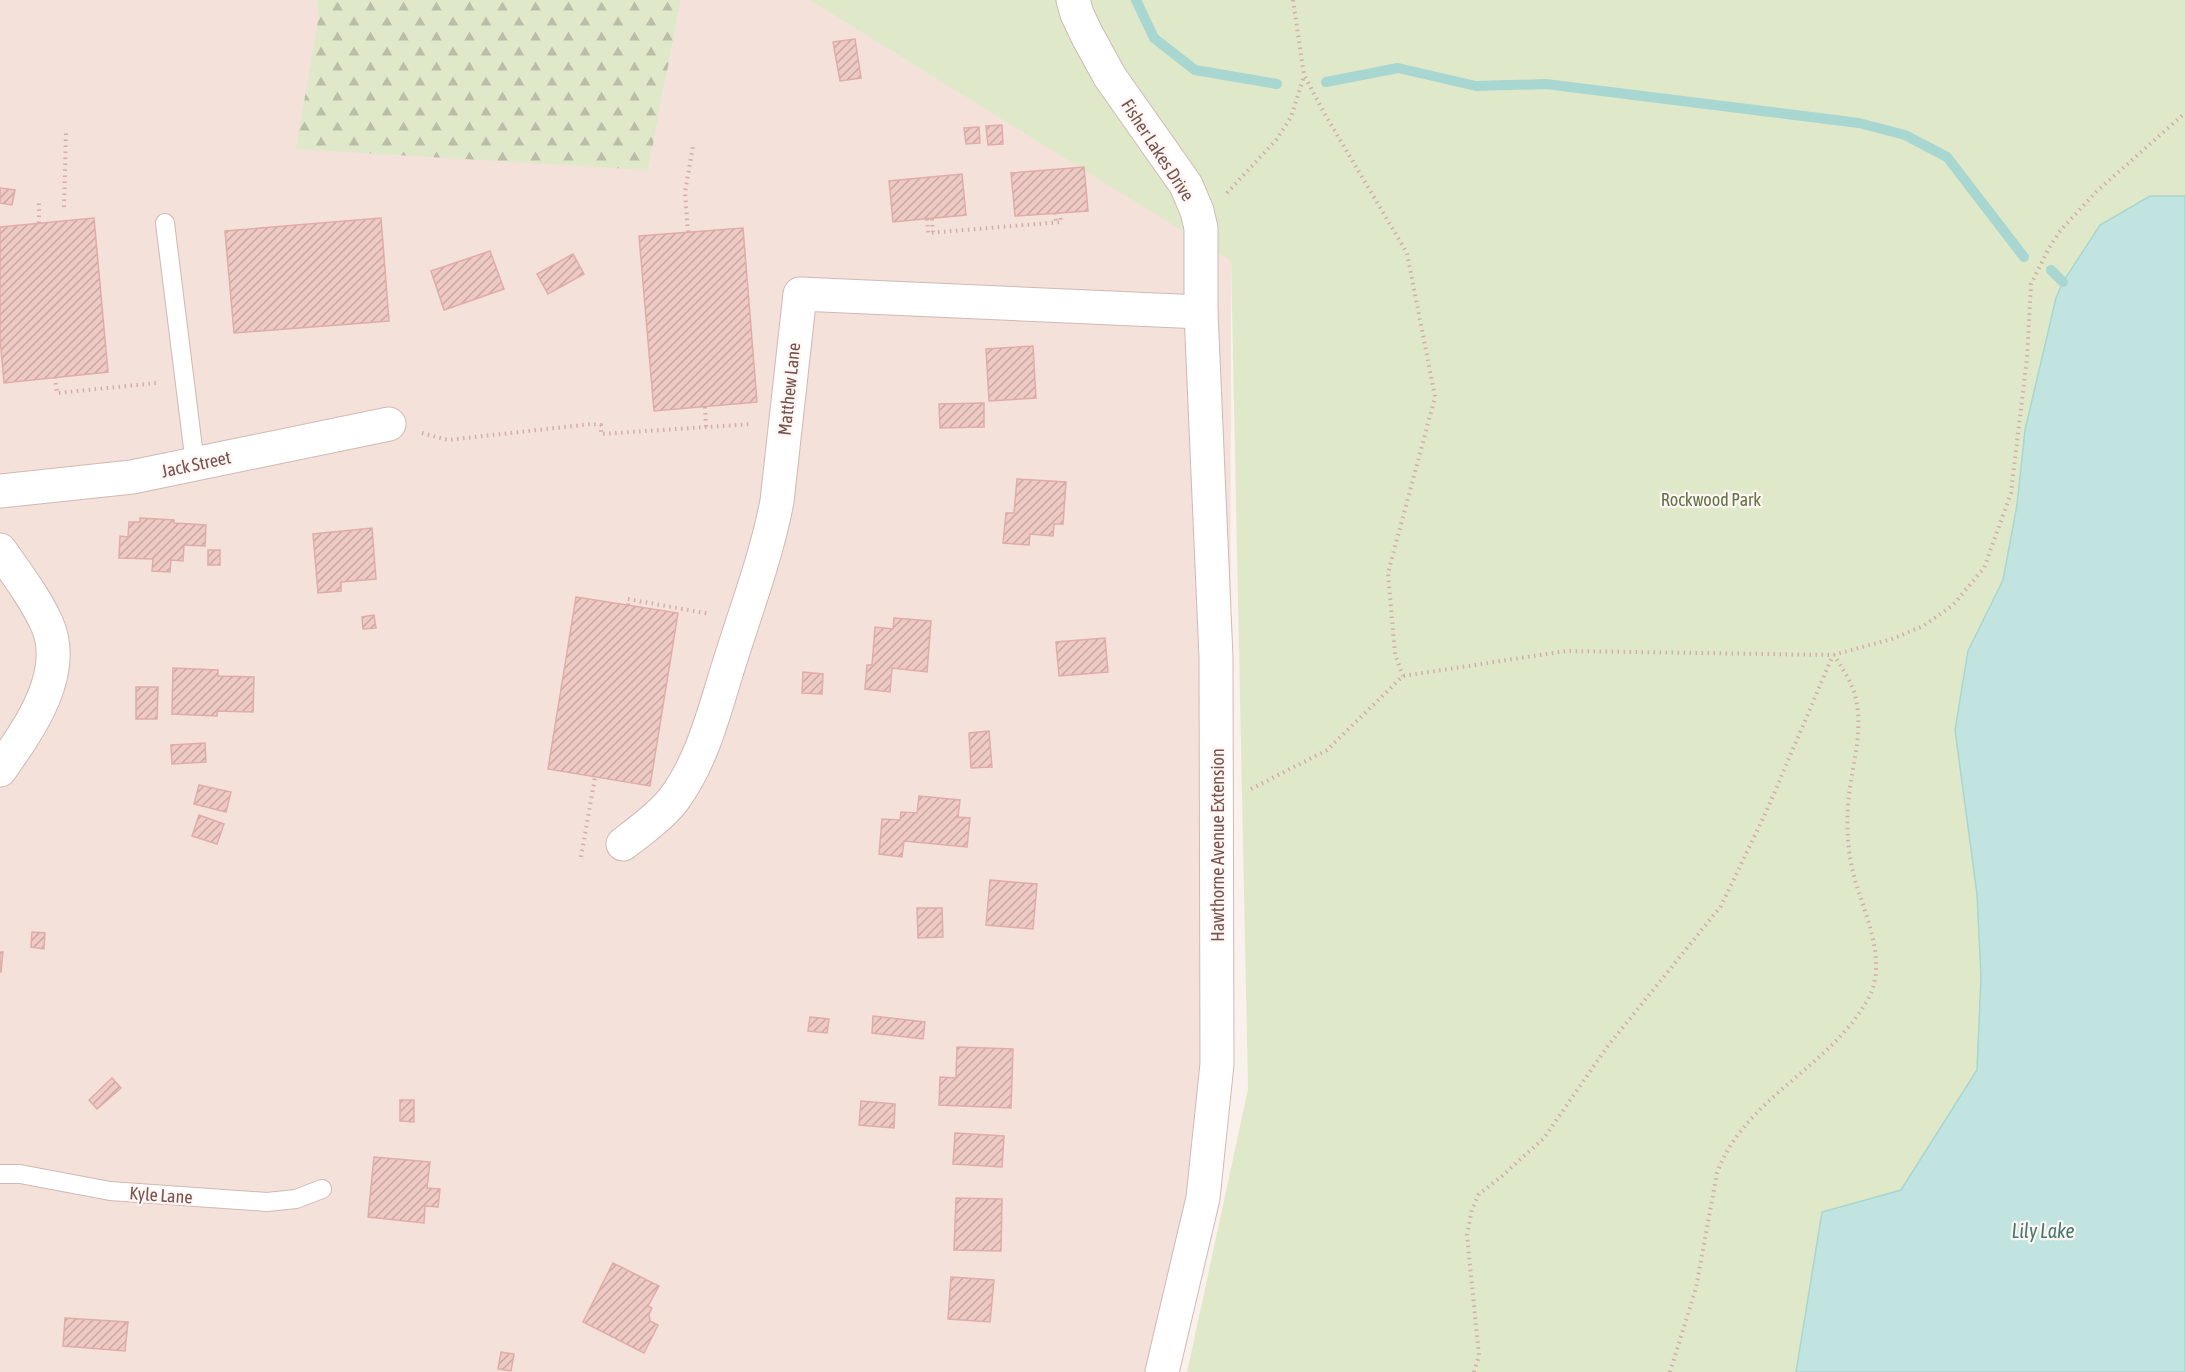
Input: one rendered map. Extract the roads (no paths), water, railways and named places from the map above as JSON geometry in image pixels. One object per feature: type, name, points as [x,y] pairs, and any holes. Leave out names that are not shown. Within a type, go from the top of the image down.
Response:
[{"type":"street","name":"Fisher Lakes Drive","points":[[1073,0],[1087,35],[1110,77],[1186,185],[1197,211],[1201,228],[1201,312]]},
{"type":"street","name":"Matthew Lane","points":[[623,844],[673,801],[687,779],[701,748],[743,620],[772,529],[800,294],[1201,312]]},
{"type":"street","name":"Hawthorne Avenue Extension","points":[[1162,1372],[1203,1198],[1217,1064],[1216,657],[1201,312]]},
{"type":"street","name":"Jack Street","points":[[0,491],[124,478],[389,424]]},
{"type":"street","points":[[0,550],[24,583],[47,625],[53,661],[50,682],[44,699],[0,770]]},
{"type":"lane","points":[[165,223],[195,464]]},
{"type":"lane","name":"Kyle Lane","points":[[0,1174],[31,1176],[110,1191],[267,1202],[296,1199],[322,1189]]},
{"type":"water","name":"Lily Lake","points":[[2150,196],[2185,196],[2185,1372],[1796,1372],[1822,1212],[1901,1190],[1977,1070],[1981,978],[1977,894],[1955,730],[1968,651],[2003,580],[2017,505],[2025,430],[2056,298],[2063,282],[2100,225]]},
{"type":"waterway","points":[[1136,0],[1154,38],[1195,70],[1277,84]]},
{"type":"waterway","points":[[1326,82],[1398,68],[1476,86],[1546,84],[1859,123],[1905,135],[1947,157],[2024,257]]},
{"type":"waterway","points":[[2051,270],[2063,282]]},
{"type":"park label","name":"Rockwood Park","points":[[1711,499]]}]
